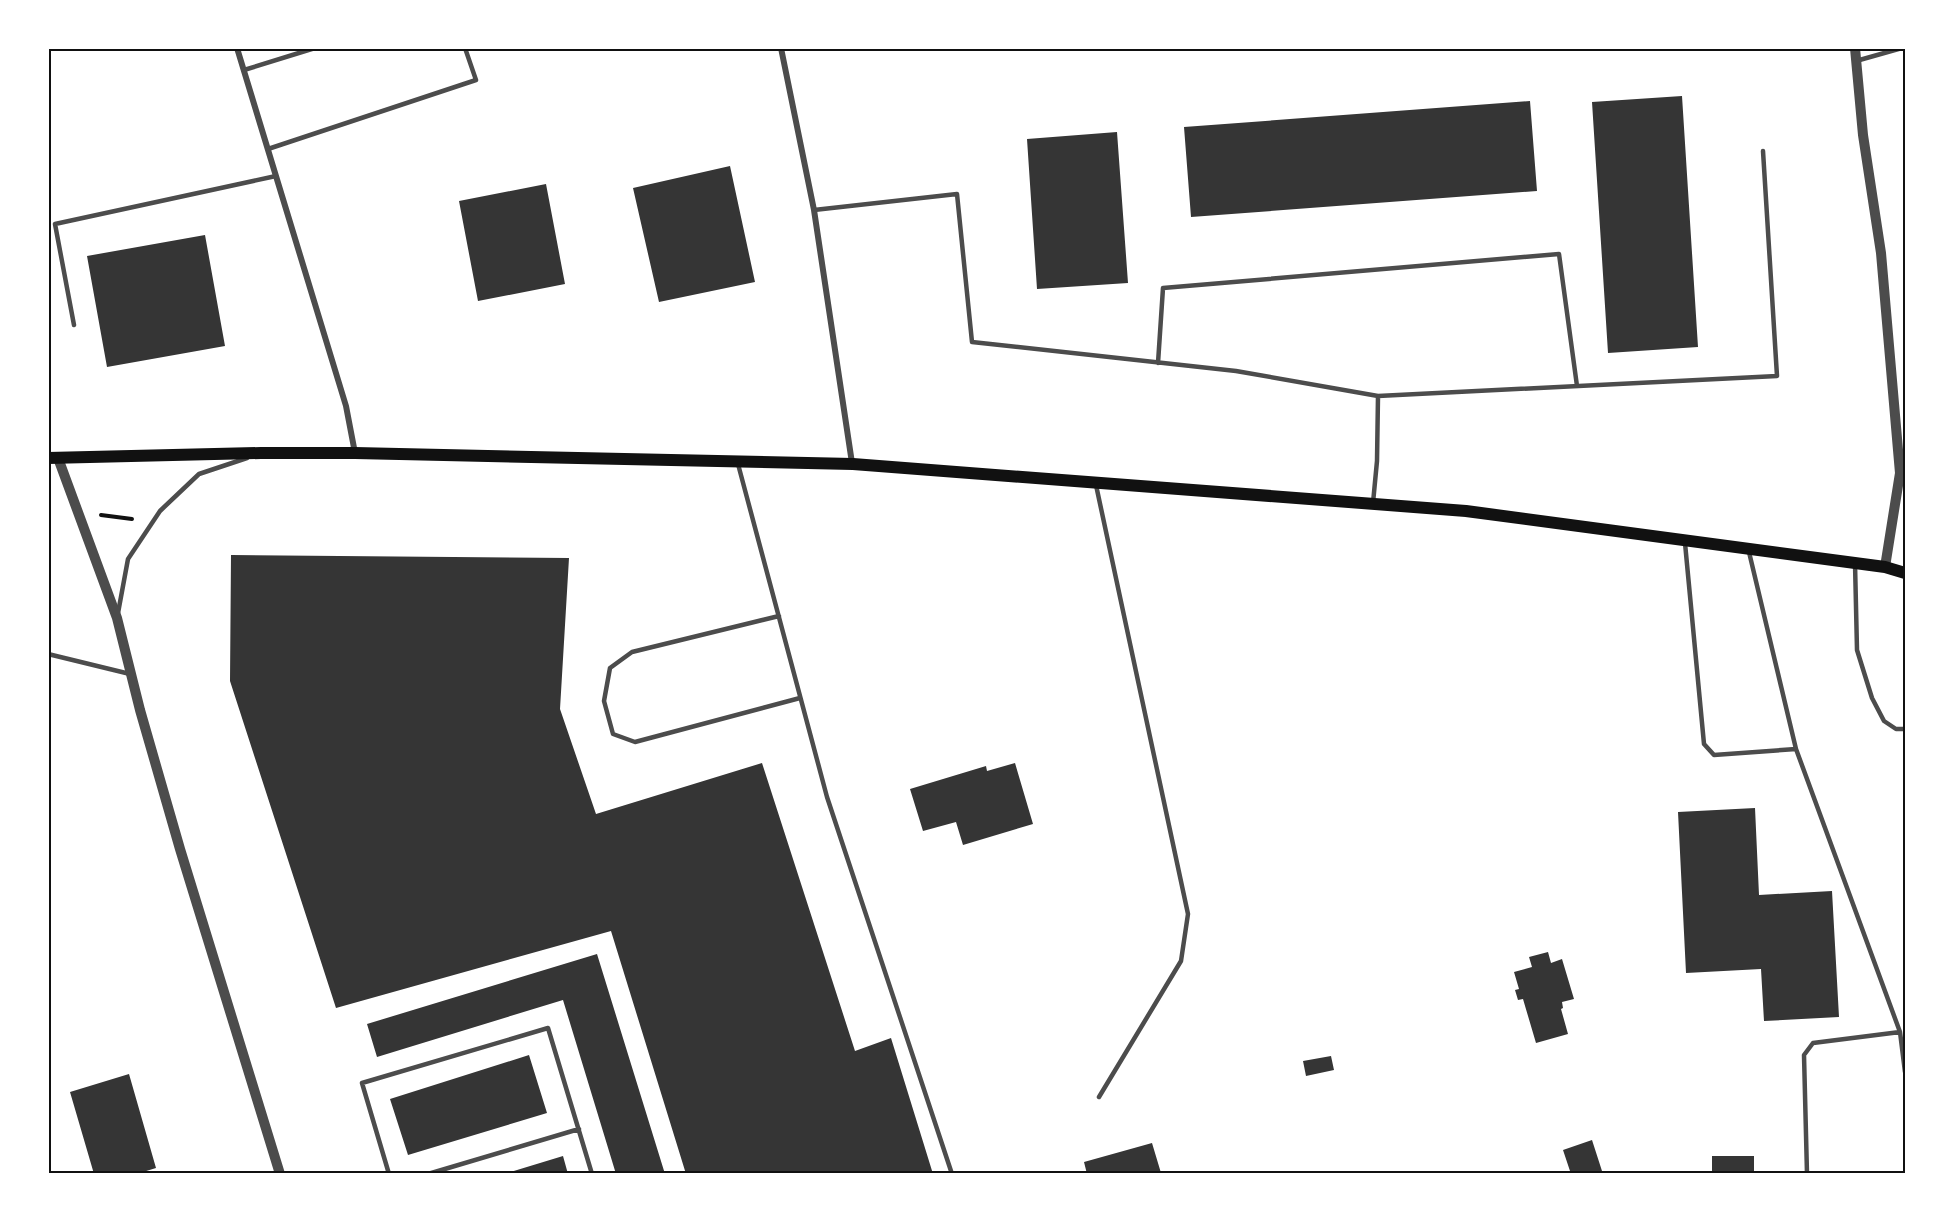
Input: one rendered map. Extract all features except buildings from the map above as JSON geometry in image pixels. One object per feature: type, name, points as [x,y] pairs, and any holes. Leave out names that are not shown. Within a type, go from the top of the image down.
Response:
[{"type":"main road","points":[[53,458],[355,453],[852,464],[1466,511],[1886,567],[1905,573]]},
{"type":"street","points":[[237,48],[346,406],[355,453]]},
{"type":"street","points":[[781,48],[814,210],[852,464]]},
{"type":"street","points":[[1855,48],[1863,135],[1881,254],[1900,473],[1886,567]]},
{"type":"street","points":[[53,458],[117,618],[184,860],[280,1174]]},
{"type":"lane","points":[[244,70],[315,48]]},
{"type":"lane","points":[[268,148],[476,80],[465,48]]},
{"type":"lane","points":[[1856,61],[1902,48]]},
{"type":"lane","points":[[814,210],[957,194],[972,342],[1236,371],[1378,396],[1778,376],[1763,151]]},
{"type":"lane","points":[[74,325],[55,224],[276,176]]},
{"type":"lane","points":[[1158,363],[1163,288],[1559,254],[1577,386]]},
{"type":"lane","points":[[1373,504],[1377,461],[1378,396]]},
{"type":"lane","points":[[117,618],[128,559],[160,511],[199,474],[261,453]]},
{"type":"lane","points":[[737,462],[827,797],[952,1174]]},
{"type":"lane","points":[[1095,483],[1188,914],[1181,961],[1099,1097]]},
{"type":"lane","points":[[1685,540],[1704,744],[1714,755],[1796,749]]},
{"type":"lane","points":[[1748,549],[1796,749],[1900,1032],[1905,1072]]},
{"type":"lane","points":[[1855,563],[1857,650],[1872,698],[1884,721],[1896,729],[1905,729]]},
{"type":"lane","points":[[778,616],[632,652],[610,668],[604,701],[613,734],[635,742],[800,698]]},
{"type":"lane","points":[[48,654],[131,674]]},
{"type":"lane","points":[[389,1174],[362,1083],[548,1028],[592,1174]]},
{"type":"lane","points":[[1807,1174],[1804,1054],[1813,1043],[1900,1032]]},
{"type":"lane","points":[[428,1174],[579,1129]]},
{"type":"path","points":[[91,514],[131,518]]}]
